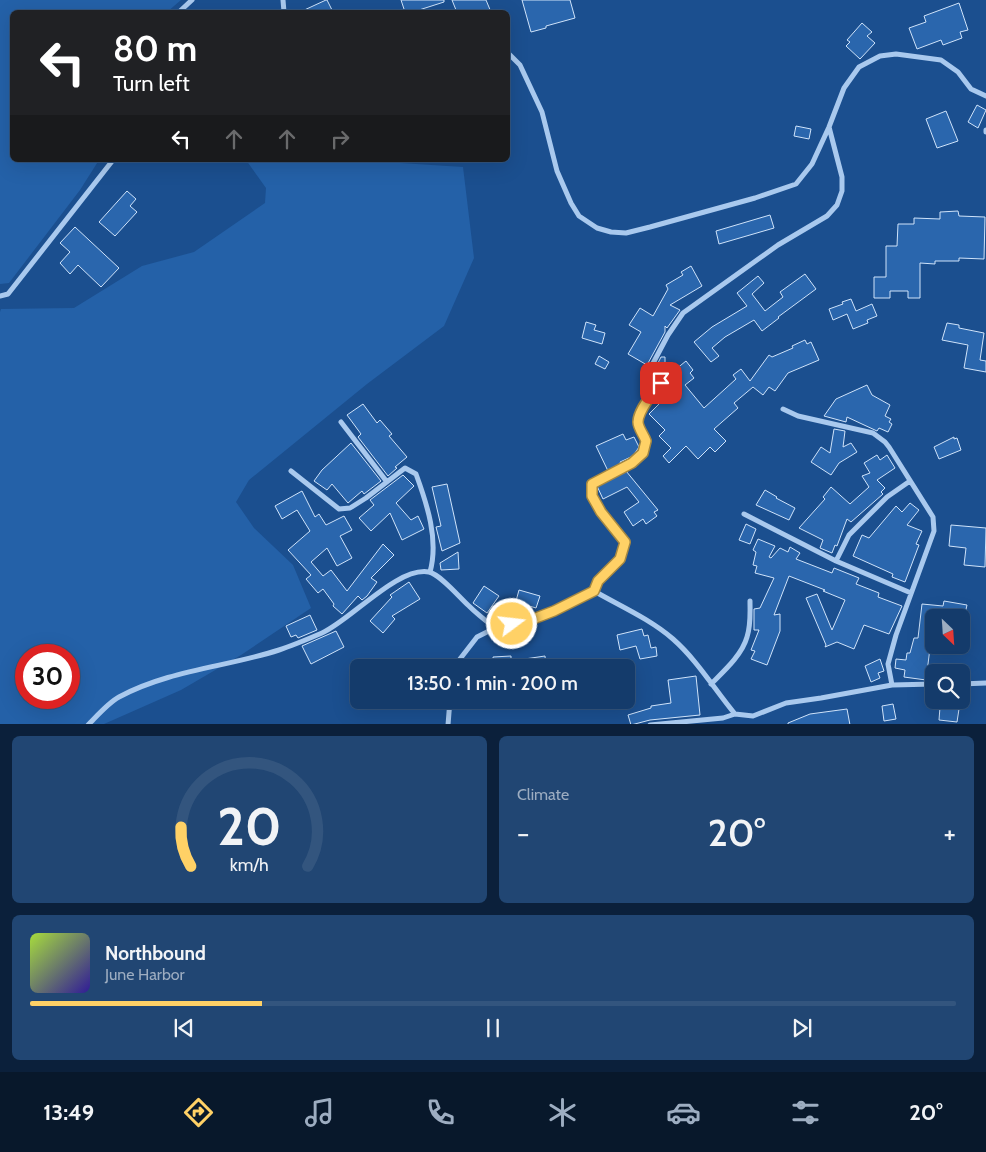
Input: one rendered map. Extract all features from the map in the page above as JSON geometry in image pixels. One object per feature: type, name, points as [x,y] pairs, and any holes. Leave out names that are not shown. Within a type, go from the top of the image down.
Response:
[{"type":"street","points":[[181,10],[192,0]]},
{"type":"street","points":[[510,55],[520,65],[542,112],[557,171],[571,203],[579,216],[597,228],[611,232],[626,233],[650,227],[755,198],[796,184],[812,164],[844,88],[859,67],[880,56],[896,54],[941,60],[958,72],[971,88],[986,96]]},
{"type":"street","points":[[461,659],[477,637],[495,628],[528,621],[554,611],[594,591],[598,581],[620,559],[625,542],[601,512],[592,496],[592,484],[632,463],[643,453],[646,441],[638,424],[638,418],[651,395],[661,383],[650,369],[683,312],[778,246],[827,216],[837,205],[842,191],[842,177],[829,127]]},
{"type":"street","points":[[0,296],[8,294],[111,162]]},
{"type":"street","points":[[783,409],[798,416],[874,433],[889,447],[933,517],[934,531],[896,635],[888,664],[892,685]]},
{"type":"street","points":[[341,422],[387,482]]},
{"type":"street","points":[[291,471],[339,509],[350,508],[366,498],[404,468],[416,474],[430,516],[432,538],[432,566],[430,572]]},
{"type":"street","points":[[836,561],[849,535],[887,497],[910,481]]},
{"type":"street","points":[[744,514],[836,561],[911,593]]},
{"type":"street","points":[[88,724],[118,697],[170,677],[279,650],[324,632],[348,617],[390,584],[413,572],[430,572],[450,586],[468,605],[495,628]]},
{"type":"street","points":[[594,591],[646,620],[673,638],[691,657],[735,714]]},
{"type":"street","points":[[711,684],[734,660],[747,638],[750,622],[750,601]]},
{"type":"street","points":[[650,724],[723,718],[735,714],[753,716],[786,703],[892,685],[925,684]]},
{"type":"street","points":[[970,684],[986,684]]},
{"type":"street","points":[[448,724],[449,709]]},
{"type":"shaded area","points":[[0,0],[181,0],[169,10],[10,10],[10,162],[98,162],[80,190],[9,283],[0,284]]},
{"type":"shaded area","points":[[247,162],[384,162],[463,167],[474,258],[444,326],[367,384],[249,480],[236,502],[254,528],[293,565],[311,608],[241,655],[181,690],[104,724],[0,724],[1,309],[74,308],[142,266],[194,252],[265,203],[266,188]]},
{"type":"building","points":[[326,0],[332,10],[304,10]]},
{"type":"building","points":[[401,0],[444,0],[444,2],[419,10],[404,10]]},
{"type":"building","points":[[452,0],[486,0],[490,10],[456,10]]},
{"type":"building","points":[[522,0],[570,0],[575,18],[531,32]]},
{"type":"building","points":[[959,3],[968,30],[960,32],[962,38],[943,45],[941,40],[917,49],[909,28],[926,22],[924,16]]},
{"type":"building","points":[[862,23],[872,32],[867,36],[875,43],[860,59],[846,46],[850,42],[847,40]]},
{"type":"building","points":[[977,105],[986,110],[978,128],[968,122]]},
{"type":"building","points":[[946,111],[958,141],[937,148],[926,119]]},
{"type":"building","points":[[796,126],[811,129],[809,139],[794,136]]},
{"type":"building","points":[[127,191],[136,199],[130,206],[137,212],[115,236],[99,222]]},
{"type":"building","points":[[958,211],[959,216],[985,217],[984,259],[959,258],[959,261],[935,261],[935,264],[920,263],[920,298],[908,298],[908,291],[890,291],[890,298],[874,298],[874,277],[886,277],[886,246],[897,246],[898,224],[914,224],[914,218],[940,219],[940,212]]},
{"type":"building","points":[[770,215],[774,228],[719,244],[716,231]]},
{"type":"building","points":[[75,227],[119,268],[101,287],[78,265],[70,274],[60,263],[70,252],[60,243]]},
{"type":"building","points":[[691,266],[702,286],[670,305],[680,310],[667,328],[665,326],[665,332],[647,365],[628,354],[641,332],[629,325],[640,308],[653,316],[668,289],[666,285],[683,275],[681,272]]},
{"type":"building","points":[[805,274],[816,289],[762,331],[754,320],[725,337],[712,348],[719,356],[711,362],[694,342],[712,327],[747,306],[737,293],[758,276],[764,283],[752,294],[765,311],[783,297],[780,292]]},
{"type":"building","points":[[851,299],[856,311],[872,304],[877,316],[867,320],[868,323],[853,329],[847,314],[833,320],[829,309]]},
{"type":"building","points":[[586,322],[596,325],[594,330],[605,333],[602,344],[582,338]]},
{"type":"building","points":[[947,323],[959,325],[959,328],[984,333],[980,360],[986,361],[986,372],[964,368],[968,345],[942,340]]},
{"type":"building","points":[[805,340],[807,344],[811,342],[819,360],[788,373],[775,391],[769,387],[763,395],[753,387],[734,403],[738,408],[714,429],[726,441],[715,452],[710,447],[698,459],[686,446],[669,463],[663,456],[671,448],[659,436],[665,430],[649,414],[659,404],[654,399],[665,384],[655,369],[661,357],[665,357],[665,378],[686,361],[693,370],[690,373],[694,378],[685,385],[704,408],[736,379],[733,375],[741,369],[750,381],[769,355],[772,357],[793,348],[792,346]]},
{"type":"building","points":[[599,356],[609,362],[605,369],[595,364]]},
{"type":"building","points":[[647,372],[655,383],[646,394],[642,393]]},
{"type":"building","points":[[867,385],[872,395],[890,405],[885,416],[891,419],[889,422],[892,424],[888,432],[879,428],[877,431],[847,417],[846,422],[824,416],[836,399]]},
{"type":"building","points":[[363,404],[377,423],[380,420],[392,434],[389,436],[407,457],[388,476],[358,437],[361,434],[347,415]]},
{"type":"building","points":[[834,429],[845,431],[843,447],[851,443],[857,452],[839,463],[831,475],[811,462],[821,447],[830,453]]},
{"type":"building","points":[[623,434],[626,440],[634,437],[639,447],[633,456],[620,462],[621,464],[608,471],[596,446]]},
{"type":"building","points":[[954,437],[954,439],[957,438],[961,450],[939,459],[934,447]]},
{"type":"building","points":[[351,443],[381,481],[364,494],[362,491],[348,503],[332,484],[327,490],[314,481],[322,470]]},
{"type":"building","points":[[877,455],[880,460],[887,455],[895,468],[877,480],[885,488],[881,492],[883,494],[851,522],[847,519],[837,546],[835,545],[832,553],[820,548],[823,540],[799,528],[825,499],[823,497],[831,487],[850,504],[869,487],[862,476],[870,473],[864,463]]},
{"type":"building","points":[[626,471],[658,510],[654,512],[657,516],[646,524],[643,519],[633,526],[624,512],[639,502],[627,487],[603,499],[597,486]]},
{"type":"building","points":[[403,475],[414,486],[396,503],[411,520],[418,516],[424,529],[402,540],[390,513],[371,531],[359,518],[374,505],[370,500]]},
{"type":"building","points":[[447,484],[460,543],[442,551],[436,527],[441,526],[432,487]]},
{"type":"building","points":[[765,490],[795,508],[789,520],[756,505]]},
{"type":"building","points":[[302,491],[315,517],[319,514],[326,525],[344,516],[352,530],[340,536],[352,558],[337,566],[327,548],[311,562],[323,576],[331,570],[347,591],[383,544],[394,555],[371,578],[377,582],[367,596],[362,600],[358,596],[342,614],[333,606],[334,604],[323,589],[318,593],[306,579],[311,575],[288,550],[310,531],[297,510],[282,519],[275,506]]},
{"type":"building","points":[[910,503],[919,510],[907,525],[922,531],[916,544],[919,545],[905,582],[892,577],[893,574],[853,556],[862,535],[869,538],[896,506],[902,512]]},
{"type":"building","points":[[746,524],[756,529],[750,544],[739,540]]},
{"type":"building","points":[[951,525],[986,528],[985,567],[964,565],[966,548],[949,546]]},
{"type":"building","points":[[758,539],[775,546],[769,557],[771,558],[780,548],[788,552],[790,547],[800,553],[796,559],[832,573],[834,568],[859,578],[856,584],[879,593],[878,597],[902,606],[889,634],[864,625],[854,649],[837,642],[825,647],[826,645],[806,598],[817,594],[832,630],[845,600],[789,576],[774,615],[780,614],[780,631],[767,665],[751,659],[755,651],[751,650],[759,630],[754,630],[754,609],[760,608],[774,578],[755,573],[757,566],[753,565],[756,552],[753,550]]},
{"type":"building","points":[[458,552],[459,569],[441,570],[440,563]]},
{"type":"building","points":[[409,582],[420,599],[392,616],[395,619],[383,633],[370,621],[392,597],[390,595]]},
{"type":"building","points":[[484,586],[499,596],[487,613],[473,603]]},
{"type":"building","points":[[519,590],[540,596],[536,608],[526,605],[523,615],[513,612]]},
{"type":"building","points":[[944,601],[967,605],[966,609],[925,609],[925,654],[929,654],[928,664],[925,664],[925,680],[904,677],[905,670],[895,668],[896,659],[906,660],[914,638],[918,638],[922,604],[943,606]]},
{"type":"building","points":[[310,615],[317,630],[298,638],[296,635],[291,637],[286,626]]},
{"type":"building","points":[[642,629],[644,636],[648,635],[651,648],[656,647],[657,656],[640,659],[636,646],[620,650],[617,635]]},
{"type":"building","points":[[336,631],[344,647],[311,664],[302,646]]},
{"type":"building","points":[[511,656],[511,659],[493,659],[493,657]]},
{"type":"building","points":[[545,656],[545,659],[525,659]]},
{"type":"building","points":[[880,659],[884,671],[878,673],[880,678],[871,682],[865,666]]},
{"type":"building","points":[[696,676],[700,715],[631,724],[628,715],[651,708],[651,706],[671,703],[668,680]]},
{"type":"building","points":[[893,704],[896,719],[884,721],[882,706]]},
{"type":"building","points":[[847,709],[850,724],[788,724],[810,714]]},
{"type":"building","points":[[940,709],[959,709],[957,722],[939,720]]},
{"type":"route","points":[[512,624],[528,621],[554,611],[594,591],[598,581],[620,559],[625,542],[601,512],[592,496],[592,484],[632,463],[643,453],[646,441],[638,424],[638,418],[651,395],[661,383]]}]
